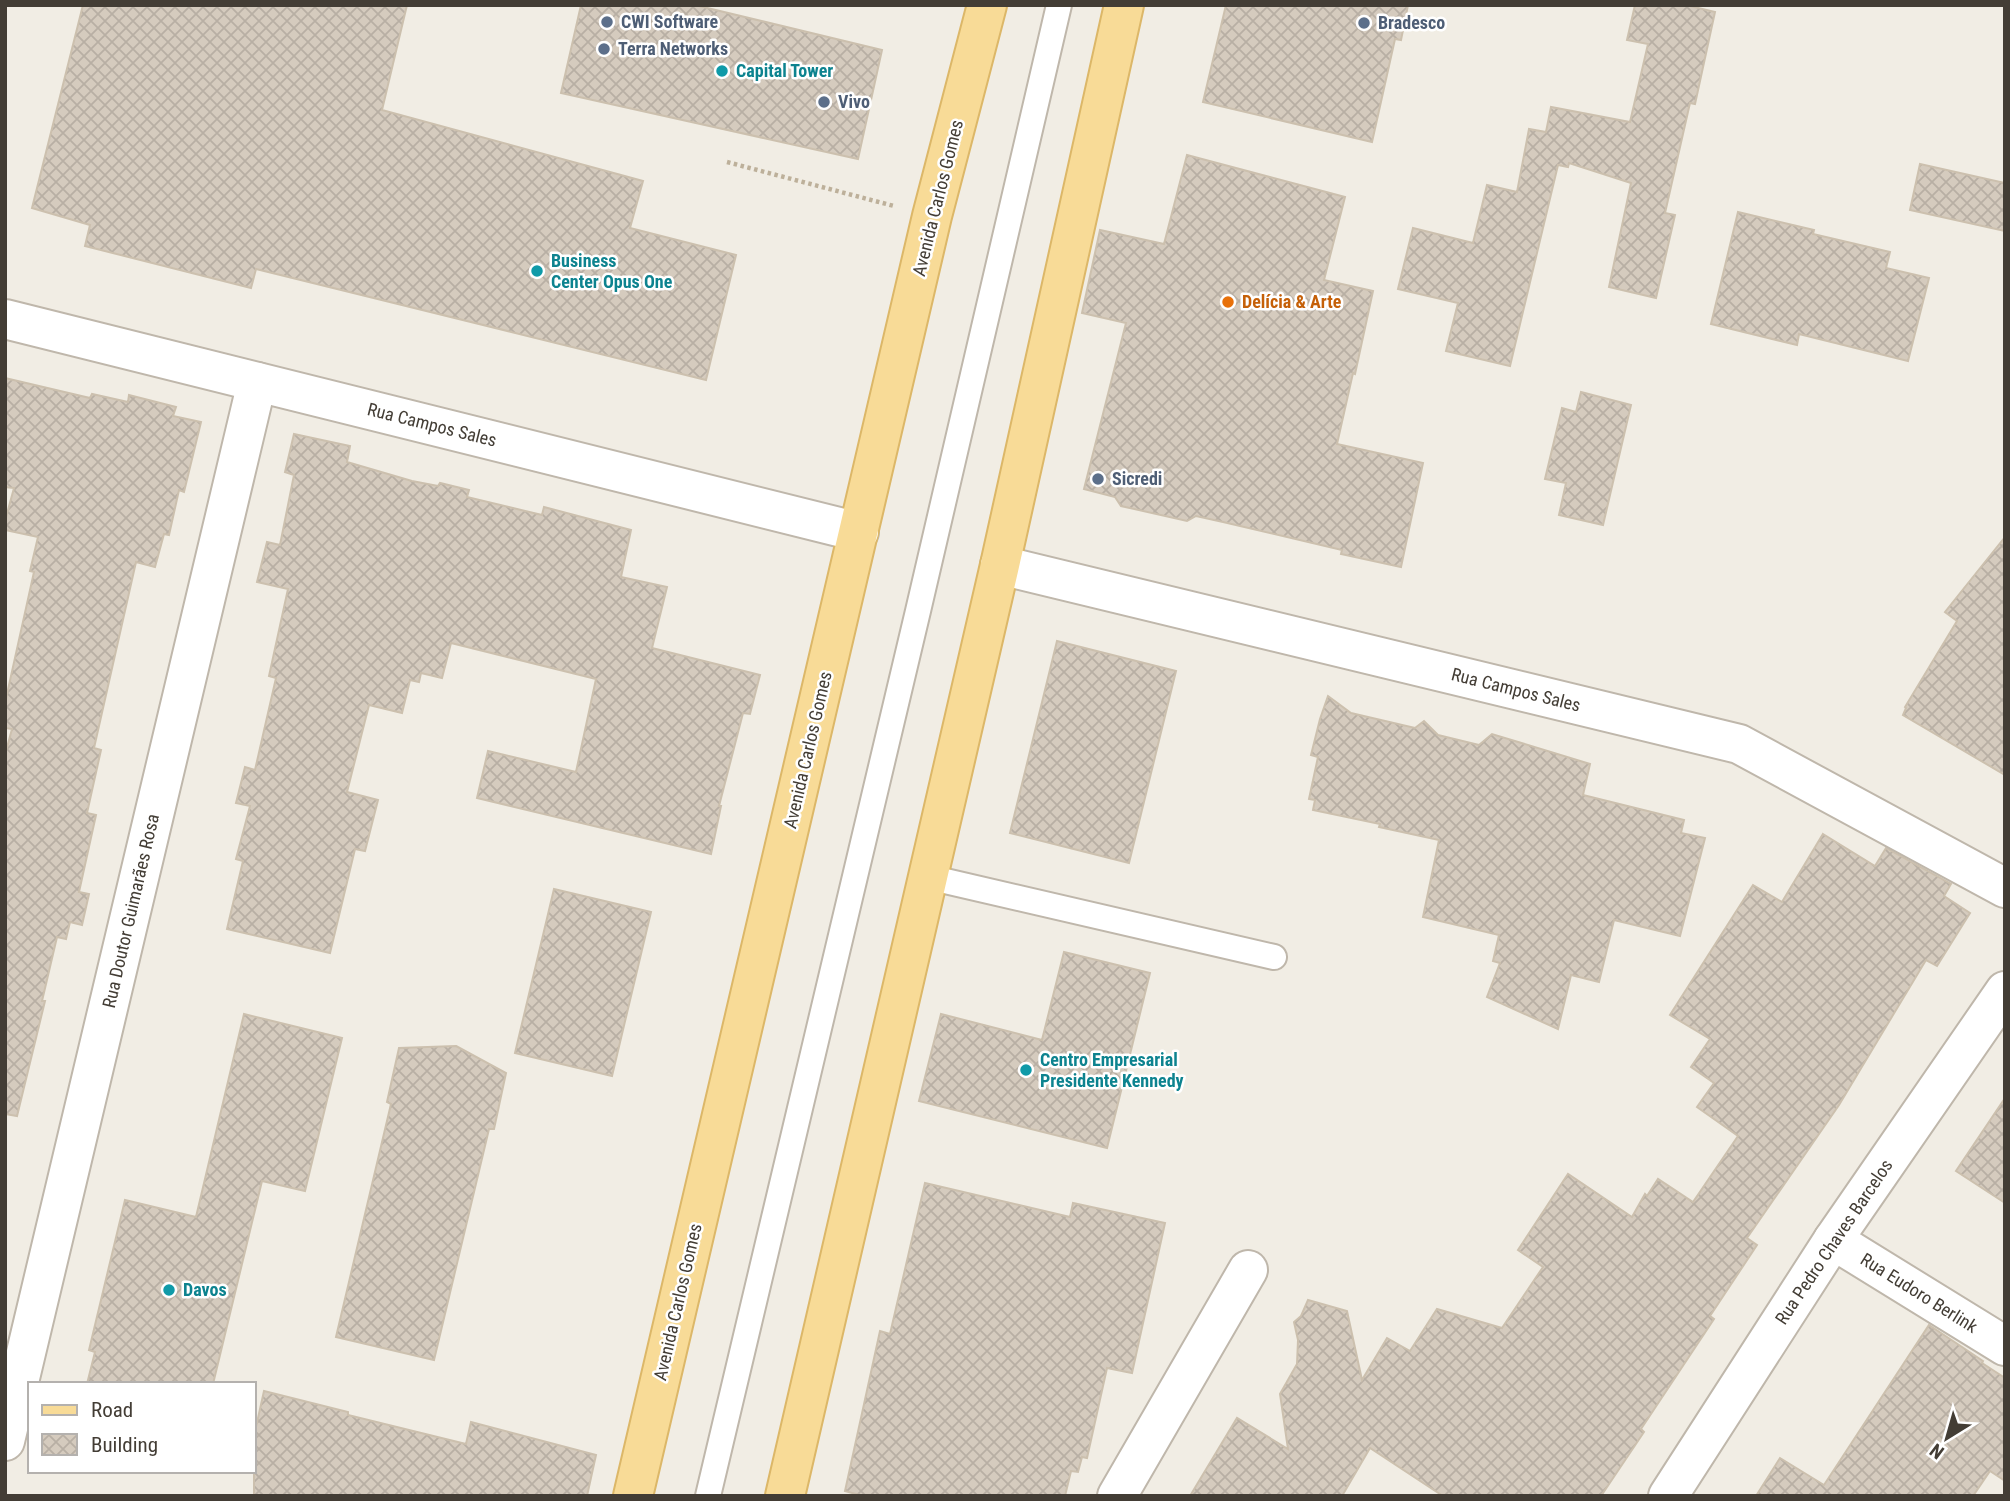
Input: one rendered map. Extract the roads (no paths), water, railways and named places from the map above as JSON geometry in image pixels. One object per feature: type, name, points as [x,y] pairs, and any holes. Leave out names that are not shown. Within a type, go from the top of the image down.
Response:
[{"type":"main road","name":"Avenida Carlos Gomes","points":[[633,1496],[932,216],[987,5]]},
{"type":"main road","points":[[785,1496],[1000,565],[1124,5]]},
{"type":"street","name":"Rua Campos Sales","points":[[5,319],[859,532]]},
{"type":"street","name":"Rua Doutor Guimarães Rosa","points":[[5,1441],[257,382]]},
{"type":"street","name":"Rua Campos Sales","points":[[1000,565],[1739,744],[2005,888]]},
{"type":"street","name":"Rua Pedro Chaves Barcelos","points":[[1668,1496],[1833,1240],[2005,991]]},
{"type":"street","name":"Rua Eudoro Berlink","points":[[1833,1240],[2005,1346]]},
{"type":"street","points":[[1117,1496],[1248,1270]]},
{"type":"lane","points":[[708,1496],[1059,5]]},
{"type":"lane","points":[[928,877],[1274,957]]},
{"type":"place","name":"CWI Software","points":[[607,22]]},
{"type":"place","name":"Bradesco","points":[[1364,23]]},
{"type":"place","name":"Terra Networks","points":[[604,49]]},
{"type":"place","name":"Capital Tower","points":[[722,71]]},
{"type":"place","name":"Vivo","points":[[824,102]]},
{"type":"place","name":"Business Center Opus One","points":[[537,271]]},
{"type":"place","name":"Delícia & Arte","points":[[1228,302]]},
{"type":"place","name":"Sicredi","points":[[1098,479]]},
{"type":"place","name":"Centro Empresarial Presidente Kennedy","points":[[1026,1070]]},
{"type":"place","name":"Davos","points":[[169,1290]]}]
